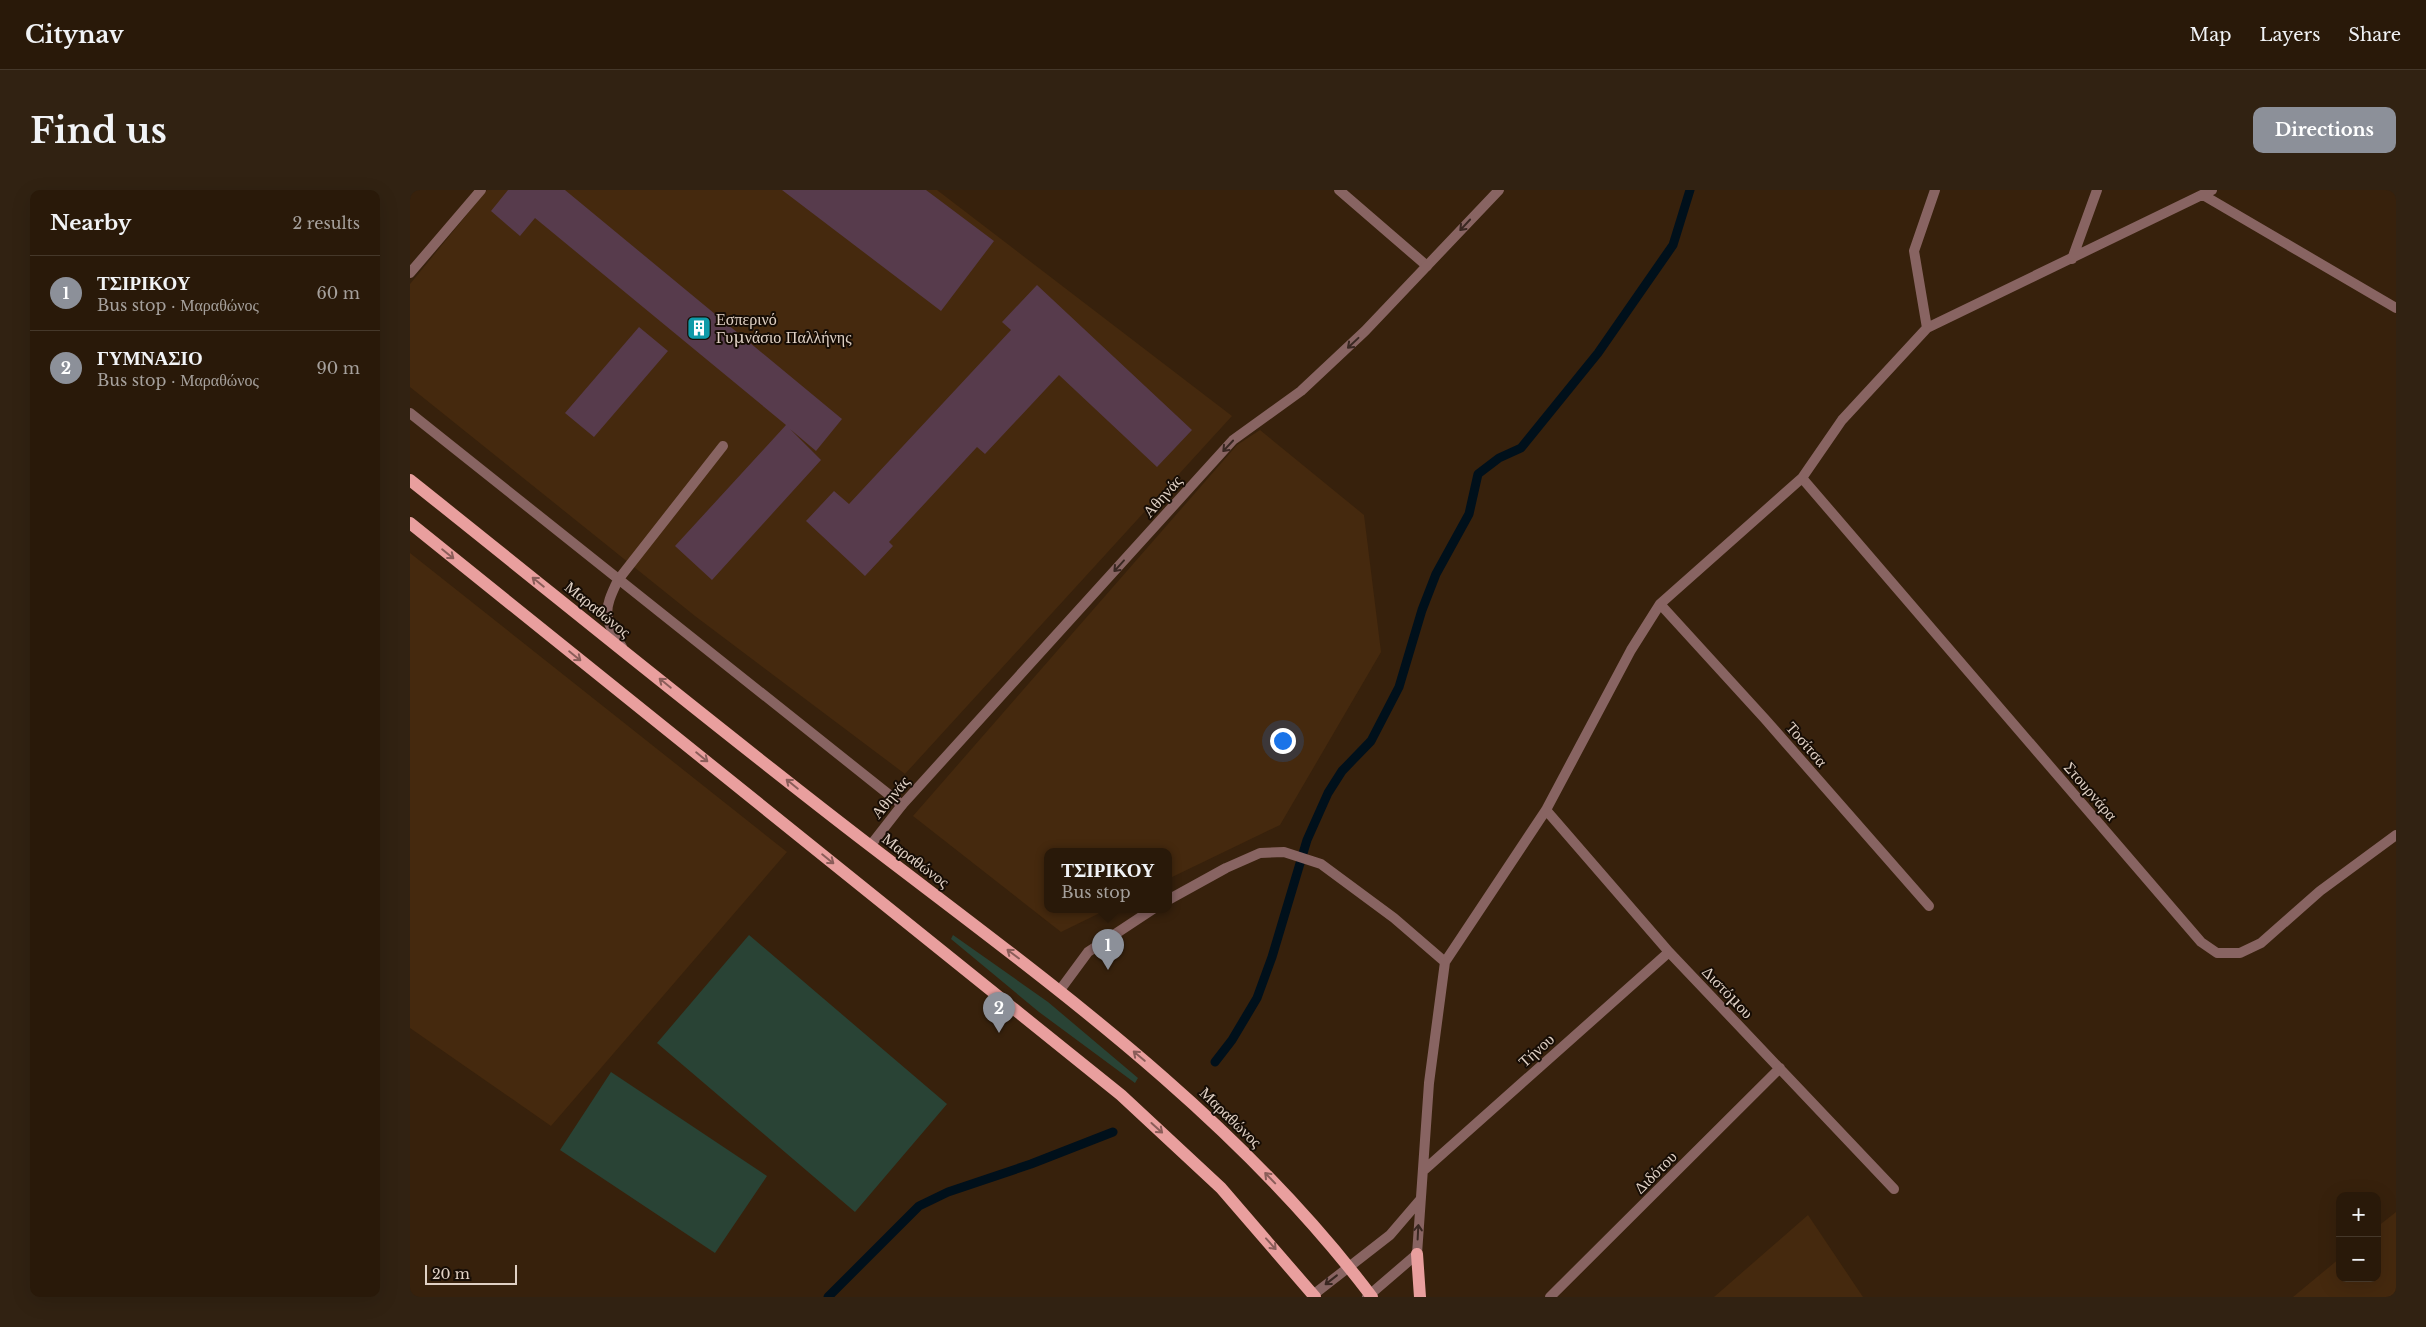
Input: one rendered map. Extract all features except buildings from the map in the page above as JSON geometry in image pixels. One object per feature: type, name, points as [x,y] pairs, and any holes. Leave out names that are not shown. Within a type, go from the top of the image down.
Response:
[{"type":"main road","name":"Μαραθώνος","points":[[410,480],[870,846],[1060,990],[1177,1087],[1290,1198],[1349,1266],[1370,1296]]},
{"type":"main road","points":[[410,523],[1121,1095],[1221,1188],[1314,1296]]},
{"type":"main road","points":[[1417,1254],[1420,1297]]},
{"type":"street","points":[[410,273],[480,190]]},
{"type":"street","points":[[1339,190],[1427,266]]},
{"type":"street","name":"Αθηνάς","points":[[870,846],[902,805],[1233,440],[1301,391],[1365,331],[1499,190]]},
{"type":"street","points":[[1927,328],[1914,251],[1935,190]]},
{"type":"street","points":[[2072,259],[2097,190]]},
{"type":"street","points":[[1370,1296],[1417,1254],[1430,1083],[1445,962],[1546,810],[1631,650],[1660,604],[1802,478],[1842,420],[1927,328],[2207,193],[2396,308]]},
{"type":"street","points":[[410,413],[902,805]]},
{"type":"street","points":[[626,652],[609,626],[606,604],[618,580],[723,446]]},
{"type":"street","name":"Στουρνάρα","points":[[1802,478],[2201,942],[2217,953],[2240,953],[2261,944],[2320,891],[2396,835]]},
{"type":"street","name":"Τοσίτσα","points":[[1660,604],[1765,719],[1929,906]]},
{"type":"street","name":"Διστόμου","points":[[1546,810],[1669,952],[1894,1189]]},
{"type":"street","points":[[1172,898],[1226,868],[1260,853],[1284,852],[1321,864],[1394,918],[1445,962]]},
{"type":"street","points":[[1060,990],[1088,952],[1147,913]]},
{"type":"street","name":"Τήνου","points":[[1423,1171],[1669,952]]},
{"type":"street","name":"Διδότου","points":[[1550,1297],[1780,1068]]},
{"type":"street","points":[[1314,1296],[1390,1235],[1420,1200]]},
{"type":"shaded area","points":[[487,190],[937,190],[1232,416],[905,774],[695,616],[410,387],[410,284]]},
{"type":"shaded area","points":[[1260,430],[1364,515],[1381,652],[1280,825],[1172,877],[1172,848],[1044,848],[1044,913],[1100,913],[1061,932],[913,816],[1237,445]]},
{"type":"shaded area","points":[[410,553],[787,852],[551,1126],[410,1028]]},
{"type":"shaded area","points":[[2396,1212],[2396,1297],[2293,1297],[2336,1261],[2336,1282],[2381,1282],[2381,1224]]},
{"type":"shaded area","points":[[1808,1215],[1863,1297],[1714,1297]]},
{"type":"green space","points":[[749,935],[947,1104],[855,1212],[657,1043]]},
{"type":"green space","points":[[953,935],[1048,1002],[1138,1078],[1135,1083],[1039,1012],[951,939]]},
{"type":"green space","points":[[611,1072],[767,1176],[715,1253],[560,1150]]},
{"type":"waterway","points":[[1215,1062],[1232,1040],[1257,998],[1272,957],[1307,840],[1328,793],[1342,771],[1371,741],[1399,687],[1422,610],[1436,574],[1469,514],[1478,474],[1499,458],[1521,448],[1598,353],[1673,245],[1690,190]]},
{"type":"waterway","points":[[828,1297],[919,1206],[948,1192],[1031,1164],[1113,1132]]},
{"type":"place","name":"Εσπερινό Γυμνάσιο Παλλήνης","points":[[699,328]]},
{"type":"place","name":"ΤΣΙΡΙΚΟΥ","points":[[1108,970]]},
{"type":"place","name":"ΓΥΜΝΑΣΙΟ","points":[[999,1033]]}]
